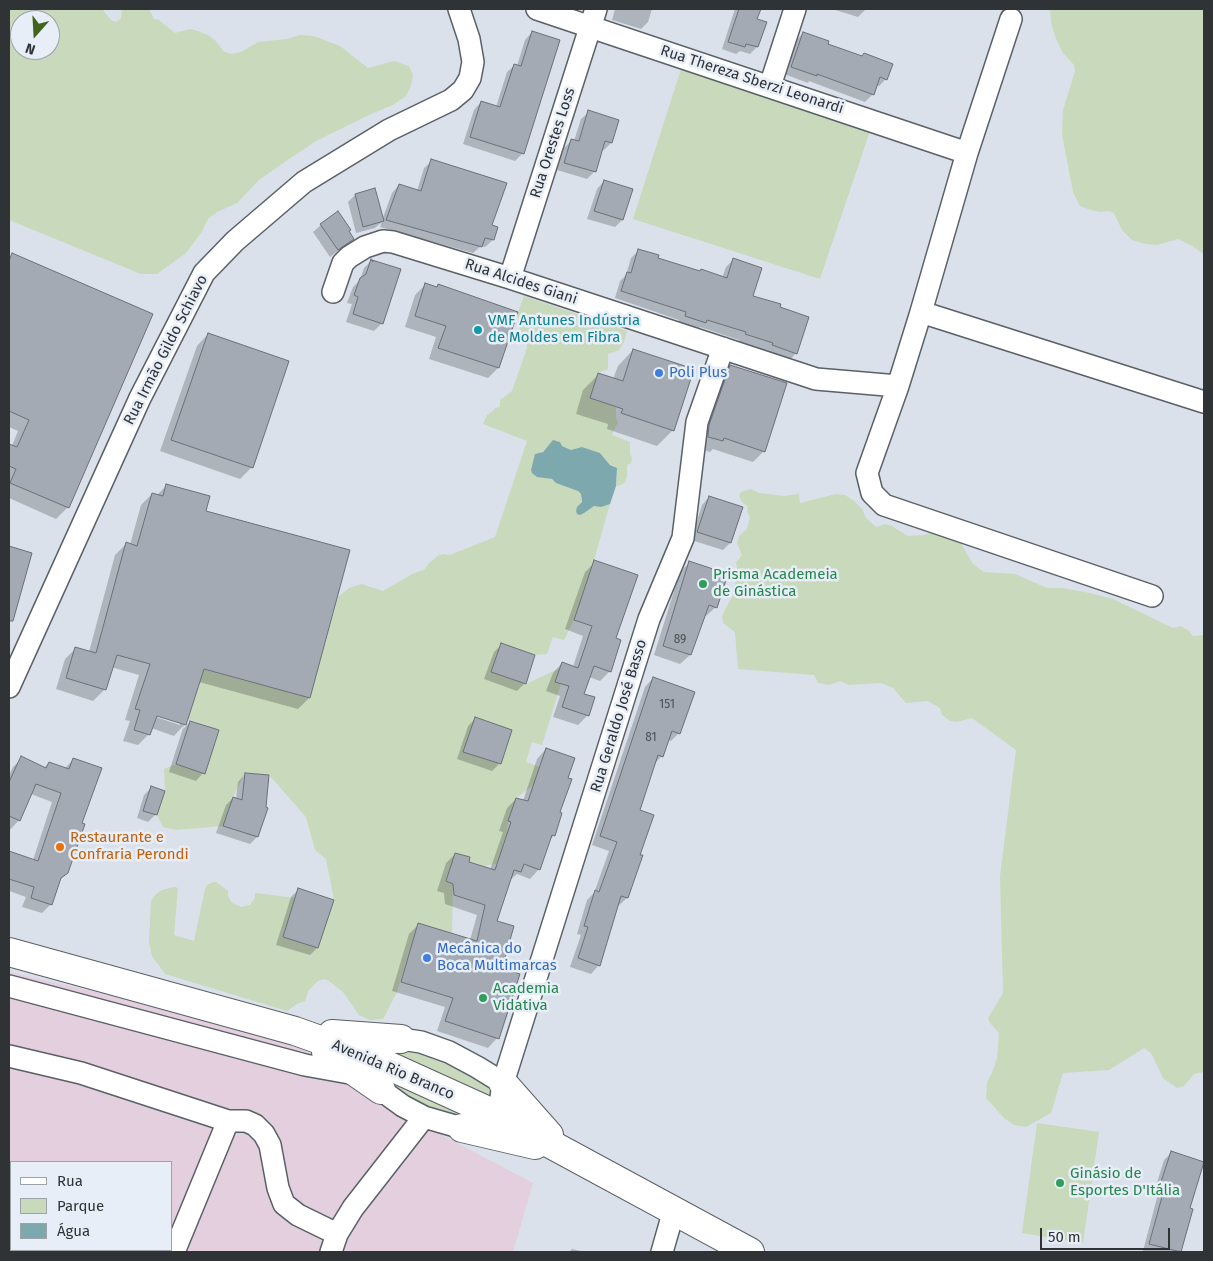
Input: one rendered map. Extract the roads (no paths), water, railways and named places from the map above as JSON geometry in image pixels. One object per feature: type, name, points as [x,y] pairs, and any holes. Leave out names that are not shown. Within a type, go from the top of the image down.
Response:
[{"type":"main road","points":[[9,952],[296,1031],[401,1039]]},
{"type":"main road","name":"Avenida Rio Branco","points":[[296,1031],[372,1075],[495,1114],[750,1252]]},
{"type":"main road","points":[[503,1083],[563,1151]]},
{"type":"main road","points":[[462,1128],[563,1151]]},
{"type":"street","name":"Rua Irmão Gildo Schiavo","points":[[9,687],[140,398],[204,273],[235,241],[304,182],[389,130],[451,100],[463,90],[470,78],[473,62],[458,9]]},
{"type":"street","name":"Rua Thereza Sberzi Leonardi","points":[[537,9],[593,18],[770,86],[967,153]]},
{"type":"street","points":[[770,86],[795,9]]},
{"type":"street","name":"Rua Orestes Loss","points":[[510,278],[593,18]]},
{"type":"street","points":[[1012,19],[967,153],[898,386],[867,473],[872,493],[884,505],[1152,596]]},
{"type":"street","name":"Rua Alcides Giani","points":[[332,292],[343,263],[349,256],[365,247],[383,241],[394,242],[510,278],[816,379],[898,386]]},
{"type":"street","points":[[921,312],[1204,402]]},
{"type":"street","name":"Rua Geraldo José Basso","points":[[495,1114],[500,1101],[503,1083],[649,619],[683,538],[697,422],[723,348]]},
{"type":"street","points":[[9,986],[305,1065],[372,1075],[403,1106],[424,1117],[462,1128],[484,1125],[495,1114]]},
{"type":"street","points":[[372,1075],[381,1051],[388,1045],[401,1039],[421,1042],[449,1052],[503,1083]]},
{"type":"street","points":[[9,1056],[81,1073],[228,1121],[246,1121],[255,1125],[264,1134],[270,1146],[278,1188],[284,1204],[334,1243],[353,1208],[424,1117]]},
{"type":"street","points":[[174,1252],[228,1121]]},
{"type":"street","points":[[662,1252],[674,1210]]},
{"type":"water","points":[[553,440],[560,442],[562,446],[571,450],[582,447],[600,453],[610,465],[617,468],[616,486],[610,504],[601,507],[594,506],[580,515],[577,514],[577,507],[582,502],[581,494],[578,491],[556,483],[552,479],[537,477],[532,473],[535,454],[543,452]]},
{"type":"place","name":"VMF Antunes Indústria de Moldes em Fibra","points":[[478,330]]},
{"type":"place","name":"Poli Plus","points":[[659,373]]},
{"type":"place","name":"Prisma Academeia de Ginástica","points":[[703,584]]},
{"type":"place","name":"Restaurante e Confraria Perondi","points":[[60,847]]},
{"type":"place","name":"Mecânica do Boca Multimarcas","points":[[427,958]]},
{"type":"place","name":"Academia Vidativa","points":[[483,998]]},
{"type":"place","name":"Ginásio de Esportes D'Itália","points":[[1060,1183]]}]
